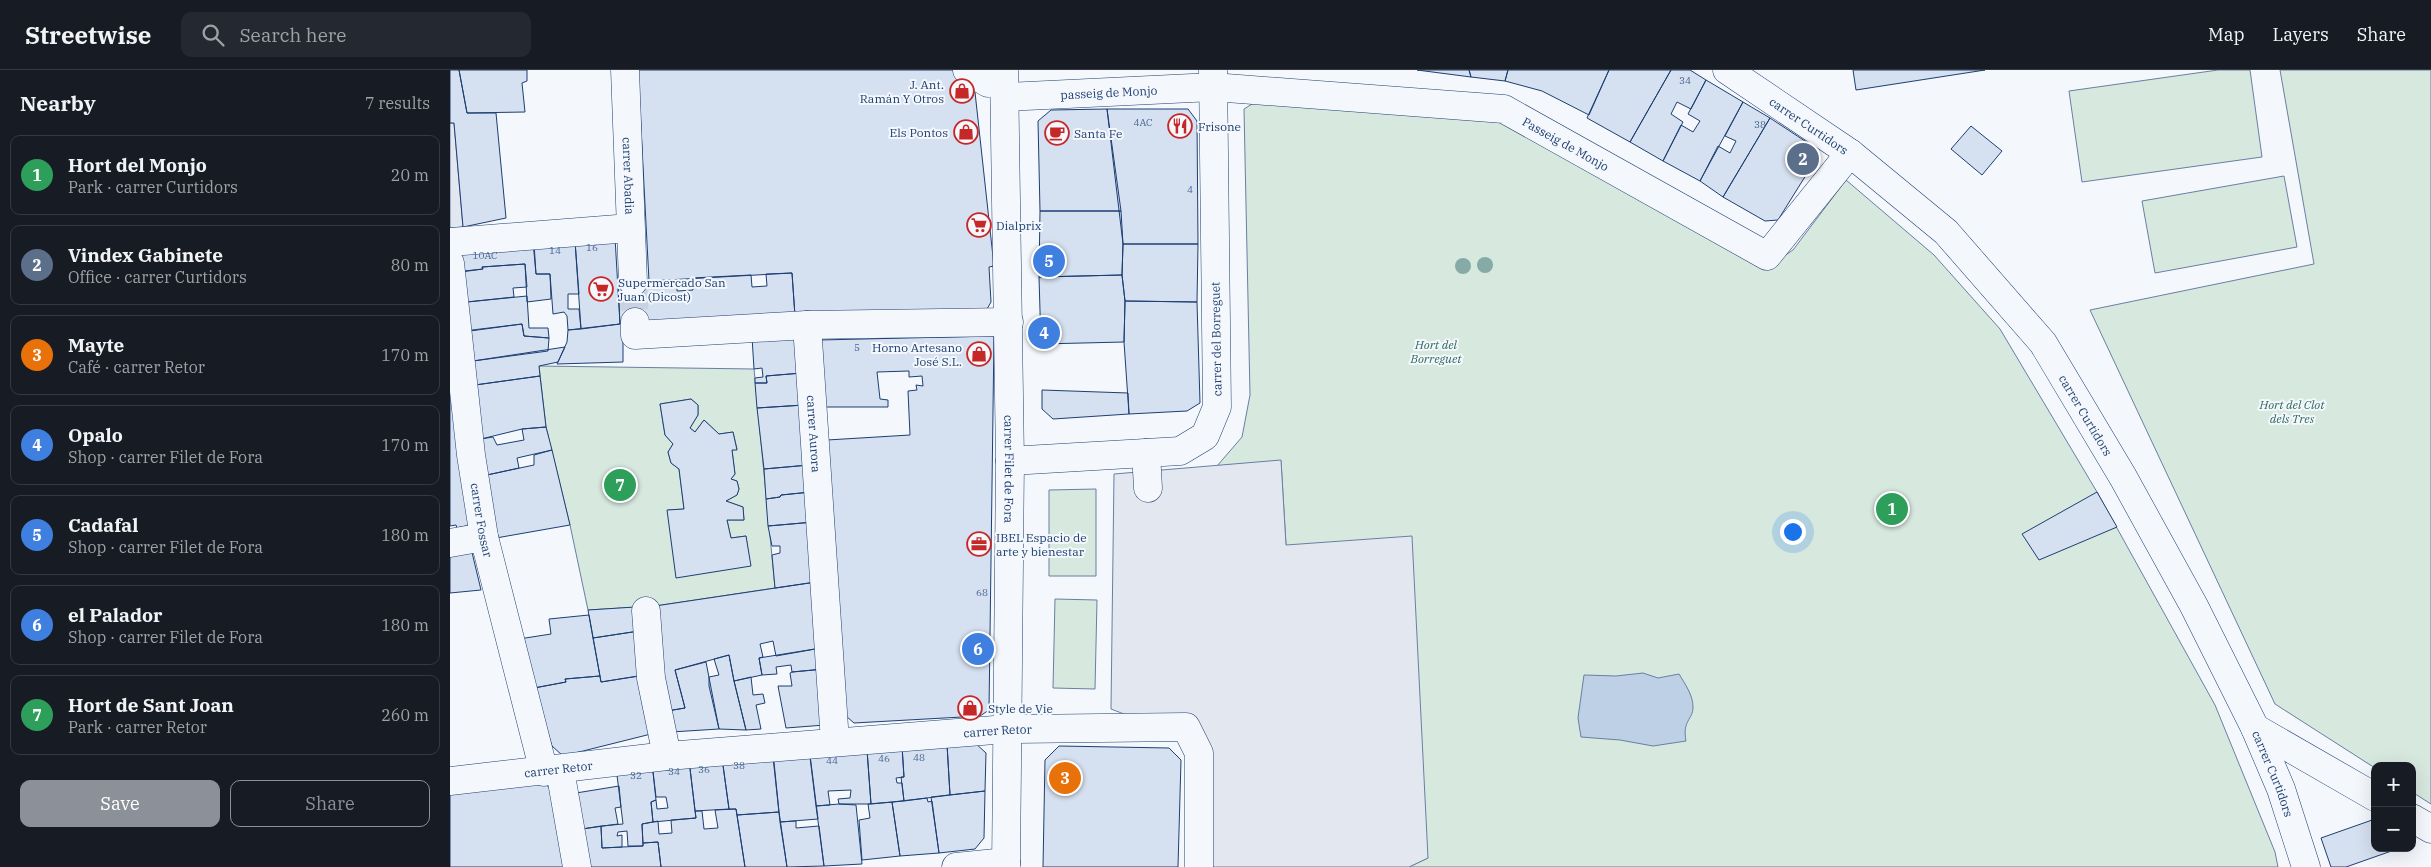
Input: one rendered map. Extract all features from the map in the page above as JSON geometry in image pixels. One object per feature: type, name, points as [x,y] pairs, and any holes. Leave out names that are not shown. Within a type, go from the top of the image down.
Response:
[{"type":"street","name":"carrer Abadia","points":[[625,70],[633,282]]},
{"type":"street","points":[[967,70],[988,83],[987,70]]},
{"type":"street","name":"carrer Filet de Fora","points":[[1004,70],[1010,461],[1006,864]]},
{"type":"street","name":"carrer Curtidors","points":[[1731,71],[1850,153],[1946,232],[2043,343],[2123,477],[2194,606],[2255,728],[2281,789],[2306,867]]},
{"type":"street","name":"passeig de Monjo","points":[[1005,97],[1213,79]]},
{"type":"street","name":"Passeig de Monjo","points":[[1213,79],[1504,109],[1767,256],[1850,153]]},
{"type":"street","name":"carrer del Borreguet","points":[[1010,461],[1180,451],[1205,436],[1217,407],[1213,79]]},
{"type":"street","points":[[450,242],[630,228]]},
{"type":"street","name":"carrer Fossar","points":[[450,263],[471,455],[484,537],[552,771],[577,867]]},
{"type":"street","points":[[634,322],[635,335],[807,325],[1009,322]]},
{"type":"street","name":"carrer Aurora","points":[[807,325],[836,742]]},
{"type":"street","points":[[1146,453],[1148,488]]},
{"type":"street","points":[[450,543],[484,537]]},
{"type":"street","points":[[646,611],[651,678],[667,756]]},
{"type":"street","name":"carrer Retor","points":[[450,781],[552,771],[667,756],[836,742],[1007,730],[1186,728],[1200,753],[1199,867]]},
{"type":"street","points":[[2255,728],[2371,794]]},
{"type":"street","points":[[2416,820],[2431,829]]},
{"type":"street","points":[[956,867],[1006,864]]},
{"type":"green space","points":[[2218,70],[2250,70],[2262,157],[2082,182],[2069,91]]},
{"type":"green space","name":"Hort del Clot dels Tres","points":[[2280,70],[2431,70],[2431,804],[2416,795],[2416,762],[2371,762],[2371,765],[2275,704],[2090,310],[2314,264]]},
{"type":"green space","name":"Hort del Borreguet","points":[[1260,99],[1508,120],[1771,265],[1793,250],[1846,180],[1934,255],[2000,329],[2097,492],[2215,705],[2275,852],[2278,867],[1409,867],[1428,858],[1286,545],[1281,461],[1217,466],[1242,437],[1250,395],[1244,109]]},
{"type":"green space","points":[[2284,176],[2297,247],[2155,273],[2142,201]]},
{"type":"green space","points":[[539,366],[754,369],[775,588],[655,606],[588,610],[546,427]],"holes":[[[691,399],[698,405],[698,415],[690,428],[695,432],[704,420],[719,434],[733,432],[737,449],[732,450],[735,474],[731,479],[737,481],[739,489],[737,495],[726,501],[743,507],[744,520],[727,520],[731,538],[746,536],[750,566],[668,510],[684,509],[679,469],[671,463],[668,452],[673,444],[665,435],[660,404]]]},
{"type":"green space","points":[[1096,489],[1096,576],[1049,576],[1049,490]]},
{"type":"green space","points":[[1055,599],[1097,600],[1095,689],[1053,688]]},
{"type":"shaded area","points":[[450,123],[454,123],[463,227],[450,228]]},
{"type":"shaded area","points":[[1281,460],[1286,545],[1412,536],[1428,858],[1409,867],[1209,867],[1207,746],[1111,709],[1114,474]]},
{"type":"water","points":[[1643,673],[1658,678],[1679,674],[1693,703],[1693,711],[1685,729],[1686,741],[1653,746],[1620,740],[1581,737],[1578,718],[1584,675],[1616,676]]},
{"type":"building","points":[[450,70],[459,70],[467,113],[496,113],[506,218],[463,227],[454,123],[450,123]]},
{"type":"building","points":[[459,70],[527,70],[527,81],[522,83],[525,112],[467,113]]},
{"type":"building","points":[[638,70],[959,70],[974,83],[994,266],[989,267],[991,302],[987,309],[795,316],[792,273],[649,281]]},
{"type":"building","points":[[1417,70],[1469,70],[1471,77]]},
{"type":"building","points":[[1469,70],[1508,70],[1505,81],[1471,77]]},
{"type":"building","points":[[1508,70],[1609,70],[1589,115],[1542,91],[1505,81]]},
{"type":"building","points":[[1609,70],[1671,70],[1630,142],[1587,118]]},
{"type":"building","points":[[1671,70],[1690,70],[1706,80],[1691,109],[1677,102],[1671,114],[1683,122],[1663,161],[1630,142]]},
{"type":"building","points":[[1853,70],[1985,70],[1856,90]]},
{"type":"building","points":[[1706,80],[1743,102],[1700,181],[1663,161],[1681,125],[1693,132],[1700,121],[1688,114]]},
{"type":"building","points":[[1743,102],[1770,118],[1723,197],[1700,181],[1718,146],[1730,153],[1736,141],[1725,136]]},
{"type":"building","points":[[1107,109],[1188,109],[1197,121],[1198,244],[1123,244]]},
{"type":"building","points":[[1107,109],[1121,211],[1040,211],[1038,121],[1051,110]]},
{"type":"building","points":[[1770,118],[1814,147],[1816,159],[1778,220],[1765,221],[1723,197]]},
{"type":"building","points":[[1971,126],[2002,151],[1982,175],[1951,149]]},
{"type":"building","points":[[1040,211],[1121,211],[1122,275],[1039,277]]},
{"type":"building","points":[[615,237],[620,324],[581,329],[575,241]]},
{"type":"building","points":[[575,241],[579,294],[568,294],[568,309],[579,309],[581,329],[568,330],[567,316],[564,312],[553,314],[550,274],[536,274],[534,243]]},
{"type":"building","points":[[533,242],[536,274],[550,274],[551,299],[527,302],[525,264],[482,267],[483,269],[461,272],[459,247]]},
{"type":"building","points":[[1123,244],[1198,244],[1197,302],[1125,301],[1122,275]]},
{"type":"building","points":[[525,264],[527,287],[513,288],[514,297],[467,302],[464,271],[483,269],[482,267]]},
{"type":"building","points":[[792,273],[795,316],[623,324],[623,362],[557,364],[567,342],[568,330],[620,324],[618,283],[677,280],[677,291],[693,290],[692,278],[751,275],[752,287],[767,286],[766,274]]},
{"type":"building","points":[[1122,275],[1125,301],[1124,342],[1041,344],[1039,277]]},
{"type":"building","points":[[527,296],[529,328],[548,328],[549,338],[524,336],[522,324],[470,331],[467,302]]},
{"type":"building","points":[[1125,301],[1197,302],[1200,403],[1187,411],[1129,414],[1124,342]]},
{"type":"building","points":[[522,324],[524,336],[549,338],[548,351],[473,361],[464,331]]},
{"type":"building","points":[[798,335],[802,373],[766,376],[767,383],[755,383],[755,378],[763,377],[762,368],[754,369],[752,337]]},
{"type":"building","points":[[994,336],[989,710],[980,716],[854,723],[846,716],[827,440],[910,435],[908,391],[917,390],[916,385],[923,386],[922,376],[909,377],[909,371],[877,372],[880,399],[888,400],[888,407],[824,407],[819,340]]},
{"type":"building","points":[[565,347],[558,362],[539,366],[540,376],[475,385],[473,361]]},
{"type":"building","points":[[802,373],[804,405],[757,408],[755,383],[767,383],[766,376]]},
{"type":"building","points":[[450,374],[475,524],[457,528],[456,525],[450,526]]},
{"type":"building","points":[[540,376],[546,427],[522,429],[481,439],[475,385]]},
{"type":"building","points":[[1042,390],[1128,393],[1129,414],[1053,419],[1042,409]]},
{"type":"building","points":[[691,399],[698,405],[698,415],[690,428],[695,432],[704,420],[719,434],[733,432],[737,450],[732,450],[735,474],[731,479],[737,481],[739,489],[737,495],[726,501],[743,507],[744,520],[727,520],[731,538],[746,536],[751,566],[676,578],[667,510],[684,509],[679,469],[671,463],[668,452],[673,444],[665,435],[660,404]]},
{"type":"building","points":[[804,405],[809,465],[764,469],[757,408]]},
{"type":"building","points":[[546,427],[552,450],[517,458],[519,468],[487,475],[481,439],[493,437],[497,445],[524,440],[522,429]]},
{"type":"building","points":[[552,450],[570,525],[496,538],[487,475],[534,465],[534,455]]},
{"type":"building","points":[[809,465],[811,492],[781,495],[780,497],[766,499],[764,469]]},
{"type":"building","points":[[811,492],[814,522],[768,526],[766,499],[780,497],[781,495]]},
{"type":"building","points":[[2097,492],[2117,527],[2039,560],[2022,534]]},
{"type":"building","points":[[814,522],[816,582],[775,588],[772,555],[780,553],[780,546],[772,546],[768,526]]},
{"type":"building","points":[[470,544],[481,590],[450,593],[450,548]]},
{"type":"building","points":[[816,582],[821,648],[776,656],[773,641],[760,644],[763,657],[759,658],[762,675],[734,681],[729,655],[675,670],[685,708],[667,711],[655,606]]},
{"type":"building","points":[[635,607],[639,631],[593,638],[588,610]]},
{"type":"building","points":[[589,615],[600,676],[565,679],[566,682],[534,688],[519,639],[551,634],[549,619]]},
{"type":"building","points":[[639,631],[645,675],[601,682],[593,638]]},
{"type":"building","points":[[821,648],[824,669],[792,672],[791,665],[776,667],[777,674],[762,675],[759,658]]},
{"type":"building","points":[[729,655],[746,730],[719,729],[709,686],[709,677],[719,675],[714,659]]},
{"type":"building","points":[[706,662],[719,729],[671,732],[667,711],[685,708],[675,670]]},
{"type":"building","points":[[824,669],[825,725],[786,728],[778,686],[792,686],[790,673],[792,672]]},
{"type":"building","points":[[645,675],[655,733],[563,756],[552,746],[534,688],[566,682],[565,679],[600,676],[601,682]]},
{"type":"building","points":[[751,677],[753,695],[763,694],[765,703],[756,705],[761,729],[746,730],[734,681]]},
{"type":"building","points":[[974,742],[986,753],[985,791],[950,795],[947,744]]},
{"type":"building","points":[[947,744],[950,795],[904,801],[901,777],[904,777],[902,746]]},
{"type":"building","points":[[902,746],[904,777],[896,778],[897,783],[902,783],[904,801],[871,804],[867,750]]},
{"type":"building","points":[[1059,746],[1169,748],[1181,760],[1178,867],[1043,867],[1045,760]]},
{"type":"building","points":[[809,749],[867,750],[871,804],[839,804],[838,799],[850,798],[851,790],[828,791],[830,805],[816,806]]},
{"type":"building","points":[[773,752],[779,812],[737,815],[736,809],[729,809],[722,758]]},
{"type":"building","points":[[810,755],[818,819],[780,822],[773,757]]},
{"type":"building","points":[[722,758],[729,809],[695,811],[689,760]]},
{"type":"building","points":[[689,760],[696,818],[653,822],[651,802],[656,800],[657,809],[668,808],[666,797],[656,797],[652,763]]},
{"type":"building","points":[[652,763],[656,800],[651,802],[653,822],[642,824],[643,846],[628,846],[627,831],[618,832],[617,836],[622,835],[622,847],[602,848],[601,826],[623,824],[616,767]]},
{"type":"building","points":[[543,782],[554,792],[567,867],[450,867],[450,791]]},
{"type":"building","points":[[619,786],[621,807],[615,808],[618,824],[582,829],[576,793]]},
{"type":"building","points":[[985,791],[984,838],[975,849],[939,853],[931,797]]},
{"type":"building","points":[[927,798],[928,802],[932,801],[939,853],[900,856],[892,802]]},
{"type":"building","points":[[892,802],[900,856],[862,860],[859,820],[870,818],[868,804]]},
{"type":"building","points":[[856,805],[862,864],[824,866],[816,806]]},
{"type":"building","points":[[736,809],[745,867],[661,867],[658,842],[643,843],[642,824],[658,821],[659,834],[672,833],[671,820],[696,818],[695,811],[702,811],[704,829],[718,828],[715,810]]},
{"type":"building","points":[[779,812],[787,867],[745,867],[737,815]]},
{"type":"building","points":[[2371,820],[2371,852],[2389,852],[2346,867],[2331,867],[2321,838]]},
{"type":"building","points":[[796,821],[796,828],[819,826],[824,866],[787,867],[780,822]]},
{"type":"building","points":[[601,826],[602,848],[643,846],[643,843],[658,842],[661,867],[588,867],[582,829]]},
{"type":"tunnel","points":[[633,282],[635,322]]},
{"type":"place","name":"J. Ant. Ramán Y Otros","points":[[962,91]]},
{"type":"place","name":"Frisone","points":[[1180,126]]},
{"type":"place","name":"Els Pontos","points":[[966,132]]},
{"type":"place","name":"Santa Fe","points":[[1057,133]]},
{"type":"place","name":"Vindex Gabinete","points":[[1803,159]]},
{"type":"place","name":"Dialprix","points":[[979,225]]},
{"type":"place","name":"Cadafal","points":[[1049,261]]},
{"type":"place","name":"Supermercado San Juan (Dicost)","points":[[601,289]]},
{"type":"place","name":"Opalo","points":[[1044,333]]},
{"type":"place","name":"Horno Artesano José S.L.","points":[[979,354]]},
{"type":"place","name":"Hort de Sant Joan","points":[[620,485]]},
{"type":"place","name":"Hort del Monjo","points":[[1892,509]]},
{"type":"place","name":"IBEL Espacio de arte y bienestar","points":[[979,544]]},
{"type":"place","name":"el Palador","points":[[978,649]]},
{"type":"place","name":"Style de Vie","points":[[970,708]]},
{"type":"place","name":"Mayte","points":[[1065,778]]}]
